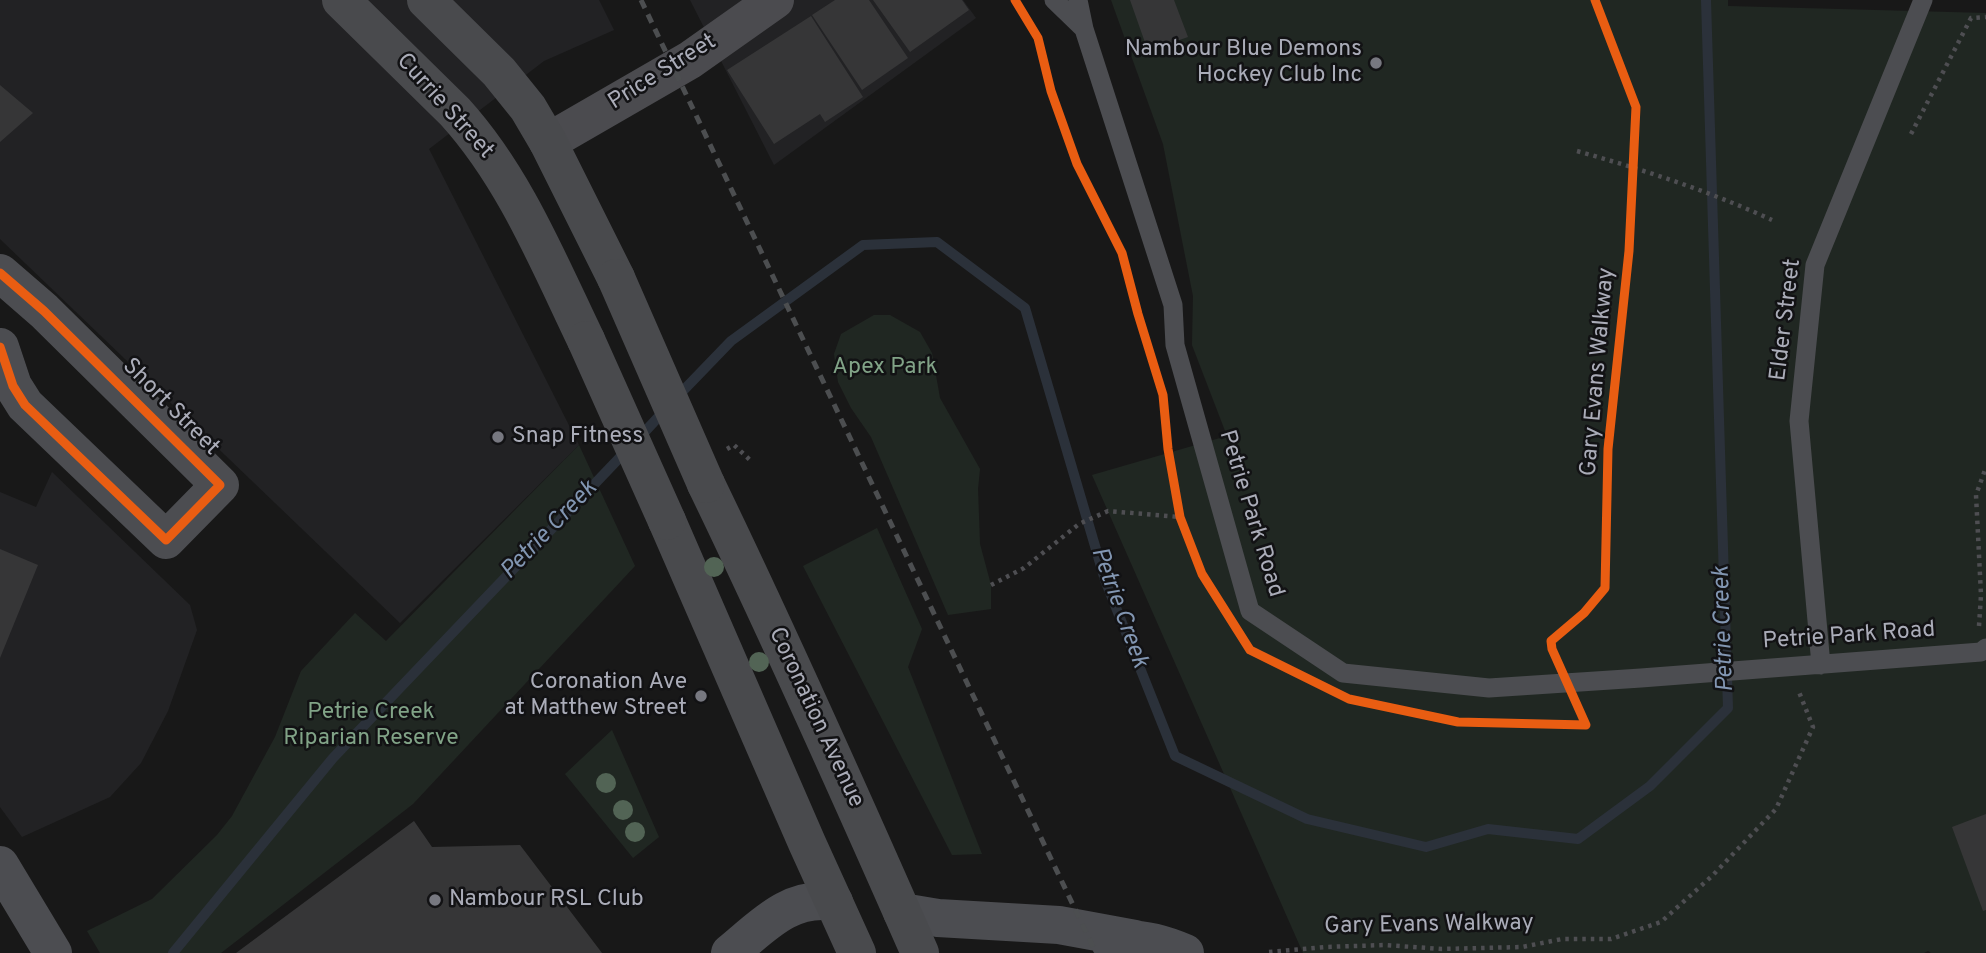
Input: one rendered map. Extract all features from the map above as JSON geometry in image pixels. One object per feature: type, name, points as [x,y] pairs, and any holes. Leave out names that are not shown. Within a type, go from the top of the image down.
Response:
[{"type":"main road","name":"Currie Street","points":[[341,0],[455,112],[502,173],[586,340],[834,902]]},
{"type":"main road","points":[[426,0],[499,72],[528,108],[548,142],[502,173]]},
{"type":"main road","name":"Coronation Avenue","points":[[548,142],[616,278],[706,484],[849,790],[918,953]]},
{"type":"main road","points":[[834,902],[902,912]]},
{"type":"main road","points":[[834,902],[857,953]]},
{"type":"main road","points":[[834,902],[856,911],[918,953]]},
{"type":"street","name":"Price Street","points":[[548,142],[690,60],[775,0]]},
{"type":"street","name":"Short Street","points":[[0,273],[44,311],[220,485],[166,540],[37,419],[13,386],[0,347]]},
{"type":"street","points":[[0,865],[53,953]]},
{"type":"street","points":[[730,953],[789,907],[813,901],[834,902]]},
{"type":"street","points":[[902,912],[938,918],[1059,925],[1135,939],[1185,953]]},
{"type":"street","points":[[1070,953],[1114,940],[1135,939]]},
{"type":"lane","name":"Petrie Park Road","points":[[1054,0],[1084,29]]},
{"type":"lane","name":"Petrie Park Road","points":[[1078,0],[1084,29],[1173,305],[1175,345],[1250,611],[1343,673],[1489,688],[1981,652],[1986,648]]},
{"type":"lane","name":"Elder Street","points":[[1821,664],[1799,421],[1815,265],[1923,0]]},
{"type":"path","points":[[1911,134],[1971,18],[1986,17]]},
{"type":"path","points":[[1577,151],[1734,202],[1772,220]]},
{"type":"path","points":[[1632,179],[1634,155]]},
{"type":"path","points":[[734,444],[750,460]]},
{"type":"path","points":[[1979,629],[1981,596],[1976,495],[1986,467]]},
{"type":"path","points":[[1178,504],[1185,528]]},
{"type":"path","points":[[990,585],[1024,568],[1079,524],[1108,510],[1180,517]]},
{"type":"shaded area","points":[[0,0],[599,0],[614,30],[544,61],[429,149],[579,445],[400,623],[0,239]]},
{"type":"shaded area","points":[[690,0],[963,0],[976,18],[774,165]]},
{"type":"shaded area","points":[[52,472],[190,605],[197,630],[168,711],[141,763],[110,797],[22,837],[0,807],[0,492],[36,507]]},
{"type":"green space","points":[[1111,0],[1728,0],[1728,6],[1986,13],[1986,953],[1303,953],[1092,475],[1227,436],[1192,345],[1193,296],[1163,144]]},
{"type":"green space","name":"Apex Park","points":[[874,315],[890,315],[920,332],[932,353],[940,398],[980,469],[980,544],[991,585],[991,609],[948,615],[871,437],[851,408],[838,382],[834,354],[841,334]]},
{"type":"green space","name":"Petrie Creek Riparian Reserve","points":[[579,445],[635,566],[413,804],[221,953],[100,953],[87,931],[152,899],[217,835],[232,816],[275,737],[301,671],[355,613],[386,641]]},
{"type":"green space","points":[[877,528],[922,629],[908,667],[982,854],[952,855],[803,566]]},
{"type":"green space","points":[[612,730],[659,837],[633,858],[565,774]]},
{"type":"building","points":[[835,0],[869,0],[908,58],[862,90],[812,15]]},
{"type":"building","points":[[873,0],[962,0],[969,10],[910,52]]},
{"type":"building","points":[[1130,0],[1174,0],[1188,37],[1148,51]]},
{"type":"building","points":[[811,16],[863,97],[825,122],[820,114],[774,144],[727,70]]},
{"type":"building","points":[[0,85],[33,113],[0,142]]},
{"type":"building","points":[[0,549],[38,565],[0,658]]},
{"type":"building","points":[[1986,814],[1986,910],[1983,911],[1952,827]]},
{"type":"building","name":"Nambour RSL Club","points":[[414,821],[432,847],[520,845],[602,953],[236,953]]},
{"type":"waterway","name":"Petrie Creek","points":[[677,397],[731,341],[863,245],[937,242],[1025,308],[1105,580],[1175,756],[1307,819],[1426,847],[1488,829],[1578,839],[1650,786],[1728,708],[1706,0]]},
{"type":"waterway","name":"Petrie Creek","points":[[639,438],[664,411]]},
{"type":"waterway","name":"Petrie Creek","points":[[173,953],[333,758],[626,451]]},
{"type":"railway","points":[[641,0],[1096,953]]},
{"type":"cycle path","name":"Gary Evans Walkway","points":[[1015,0],[1038,38],[1051,91],[1077,164],[1122,253],[1163,395],[1168,449],[1180,517],[1202,574],[1250,650],[1349,699],[1458,722],[1586,725],[1552,649],[1551,641],[1584,613],[1605,588],[1608,449],[1629,251],[1636,107],[1595,0]]},
{"type":"cycle path","points":[[0,273],[44,311],[220,485],[166,540],[25,405],[13,386],[0,347]]},
{"type":"place","name":"Nambour Blue Demons Hockey Club Inc","points":[[1376,63]]},
{"type":"place","name":"Snap Fitness","points":[[498,437]]},
{"type":"place","name":"Coronation Ave at Matthew Street","points":[[701,696]]},
{"type":"place","name":"Nambour RSL Club","points":[[435,900]]}]
